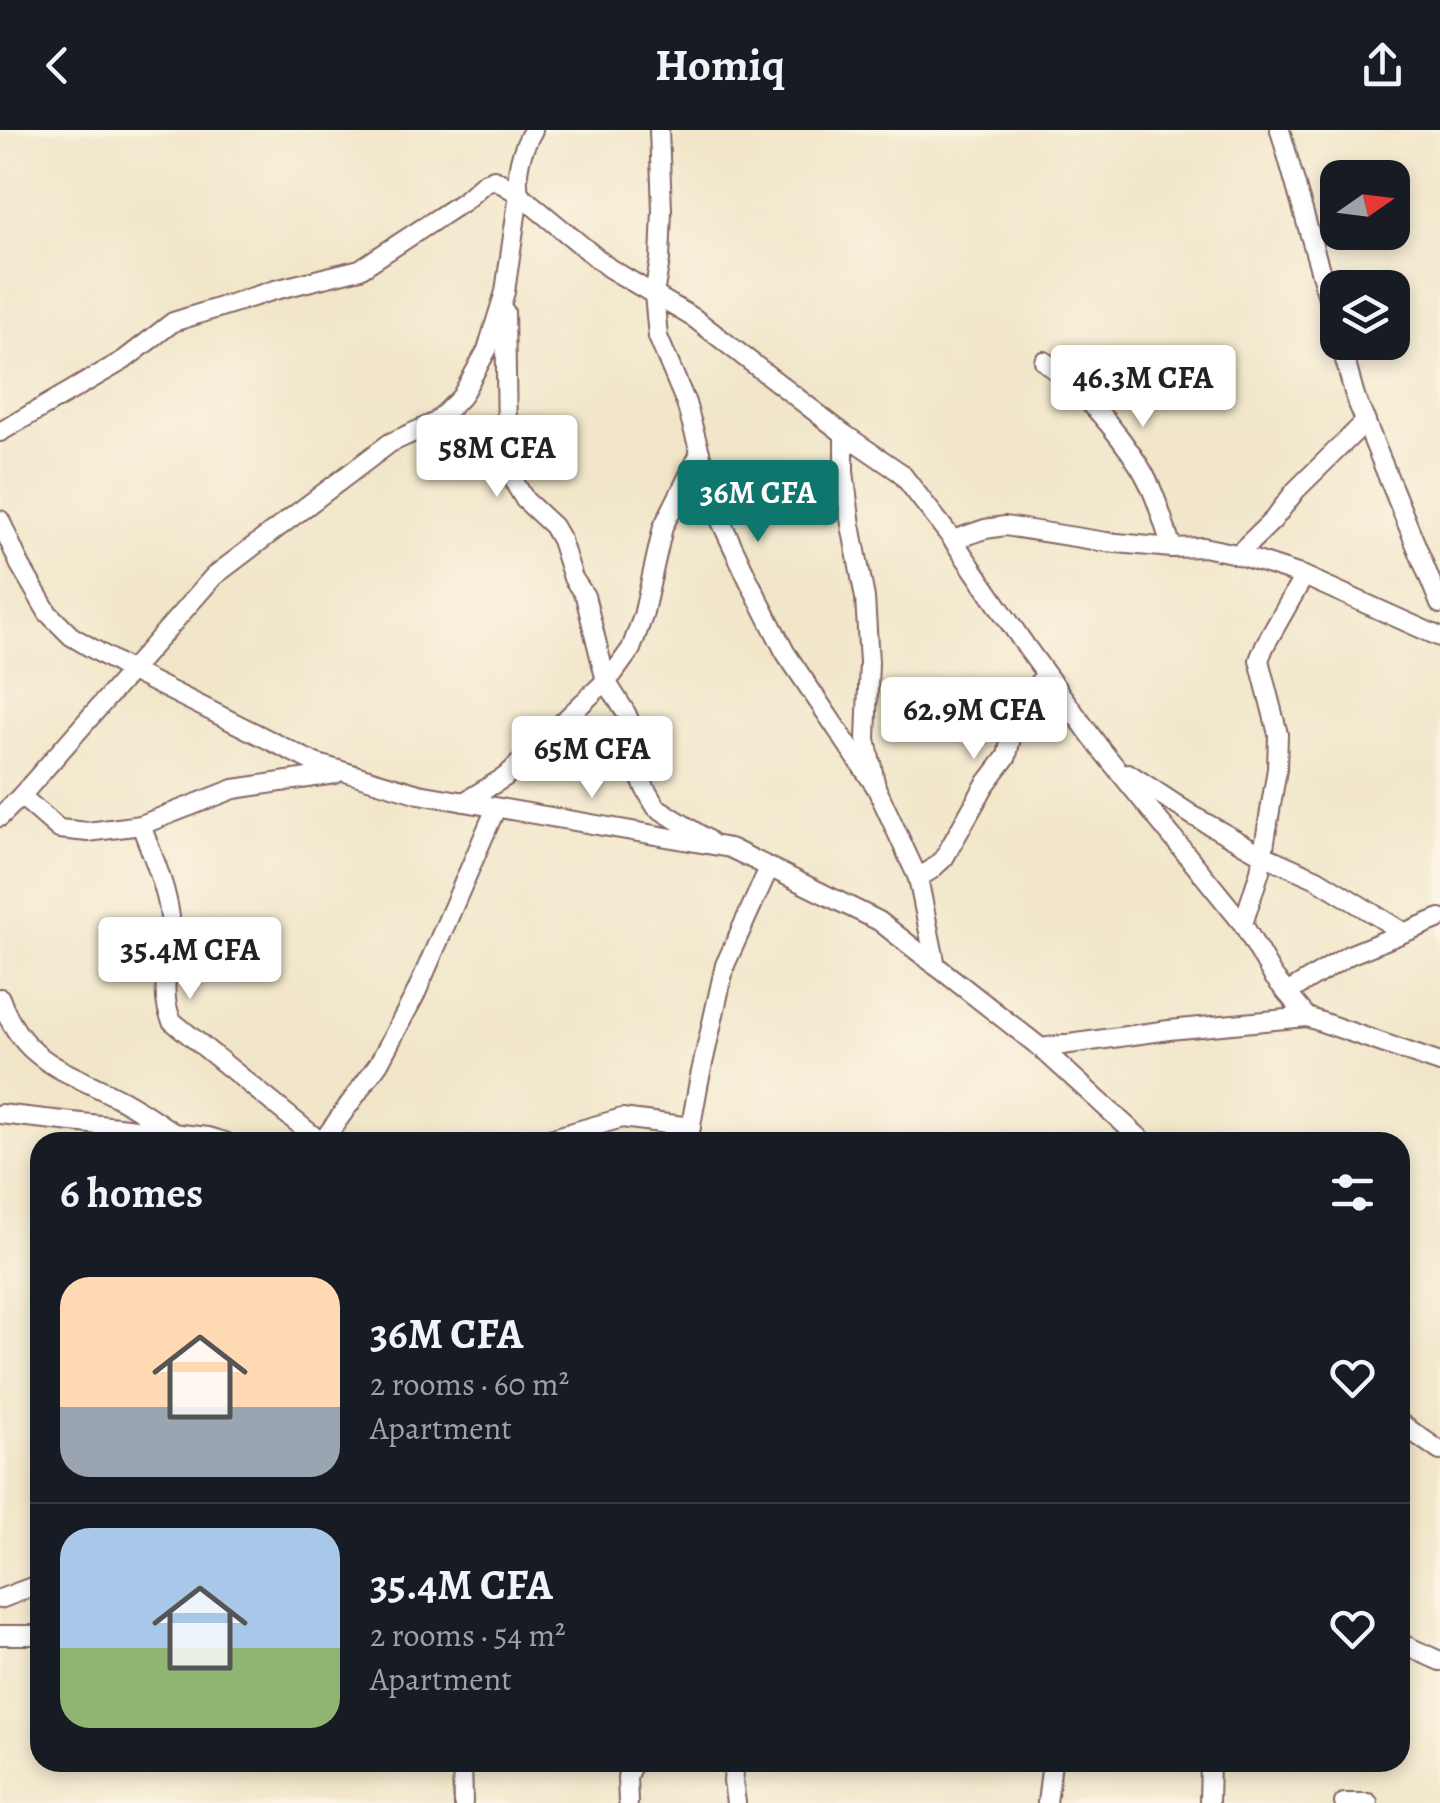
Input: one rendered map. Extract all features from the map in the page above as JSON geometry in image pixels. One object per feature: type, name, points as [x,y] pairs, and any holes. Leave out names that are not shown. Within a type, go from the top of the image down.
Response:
[{"type":"street","points":[[533,130],[521,150],[505,292],[507,432],[512,471],[526,500],[553,526],[560,540],[573,578],[584,596],[606,681],[636,736],[640,775],[656,807],[716,846]]},
{"type":"street","points":[[659,130],[662,226],[654,294],[658,336],[686,404],[718,513],[776,635],[876,788],[918,878],[936,966]]},
{"type":"street","points":[[1280,130],[1320,270]]},
{"type":"street","points":[[0,432],[124,360],[172,322],[274,290],[360,269],[494,179],[519,194],[609,268],[694,318],[901,473],[953,540],[1046,675],[1111,762],[1243,924],[1274,976],[1307,1017]]},
{"type":"street","points":[[1,814],[214,576],[390,443],[436,422],[462,397],[486,350],[505,292]]},
{"type":"street","points":[[1345,360],[1356,396],[1440,604]]},
{"type":"street","points":[[1044,361],[1104,416],[1142,468],[1172,548]]},
{"type":"street","points":[[1237,555],[1366,421]]},
{"type":"street","points":[[844,434],[844,472],[865,598],[869,662],[866,739],[876,788]]},
{"type":"street","points":[[464,802],[505,777],[606,681],[631,649],[644,616],[663,527],[700,454]]},
{"type":"street","points":[[0,520],[48,612],[71,636],[129,670],[315,764],[419,794],[730,848],[879,921],[1041,1048],[1133,1132]]},
{"type":"street","points":[[953,540],[1004,526],[1106,542],[1203,547],[1304,576],[1440,637]]},
{"type":"street","points":[[1243,924],[1260,871],[1276,769],[1278,734],[1259,660],[1304,576]]},
{"type":"street","points":[[918,878],[944,858],[1007,756],[1014,718],[1026,696],[1046,675]]},
{"type":"street","points":[[1111,762],[1195,817],[1263,855],[1317,879],[1403,932]]},
{"type":"street","points":[[21,796],[64,830],[88,832],[141,825],[234,789],[346,772]]},
{"type":"street","points":[[328,1132],[380,1063],[407,1011],[496,808]]},
{"type":"street","points":[[141,825],[162,882],[170,918],[166,1004],[172,1022],[309,1132]]},
{"type":"street","points":[[691,1132],[725,964],[769,868]]},
{"type":"street","points":[[1286,992],[1349,955],[1440,918]]},
{"type":"street","points":[[0,998],[9,1023],[30,1051],[122,1100],[172,1132]]},
{"type":"street","points":[[1041,1048],[1169,1030],[1307,1017],[1440,1062]]},
{"type":"street","points":[[0,1114],[158,1132]]},
{"type":"street","points":[[574,1132],[622,1118],[678,1132]]},
{"type":"street","points":[[1410,1430],[1440,1451]]},
{"type":"street","points":[[0,1599],[30,1588]]},
{"type":"street","points":[[0,1635],[30,1635]]},
{"type":"street","points":[[1410,1648],[1440,1661]]},
{"type":"street","points":[[462,1772],[463,1803]]},
{"type":"street","points":[[628,1803],[630,1772]]},
{"type":"street","points":[[734,1772],[736,1803]]},
{"type":"street","points":[[1047,1803],[1051,1772]]},
{"type":"street","points":[[1209,1803],[1210,1772]]},
{"type":"street","points":[[1344,1803],[1368,1803]]}]
